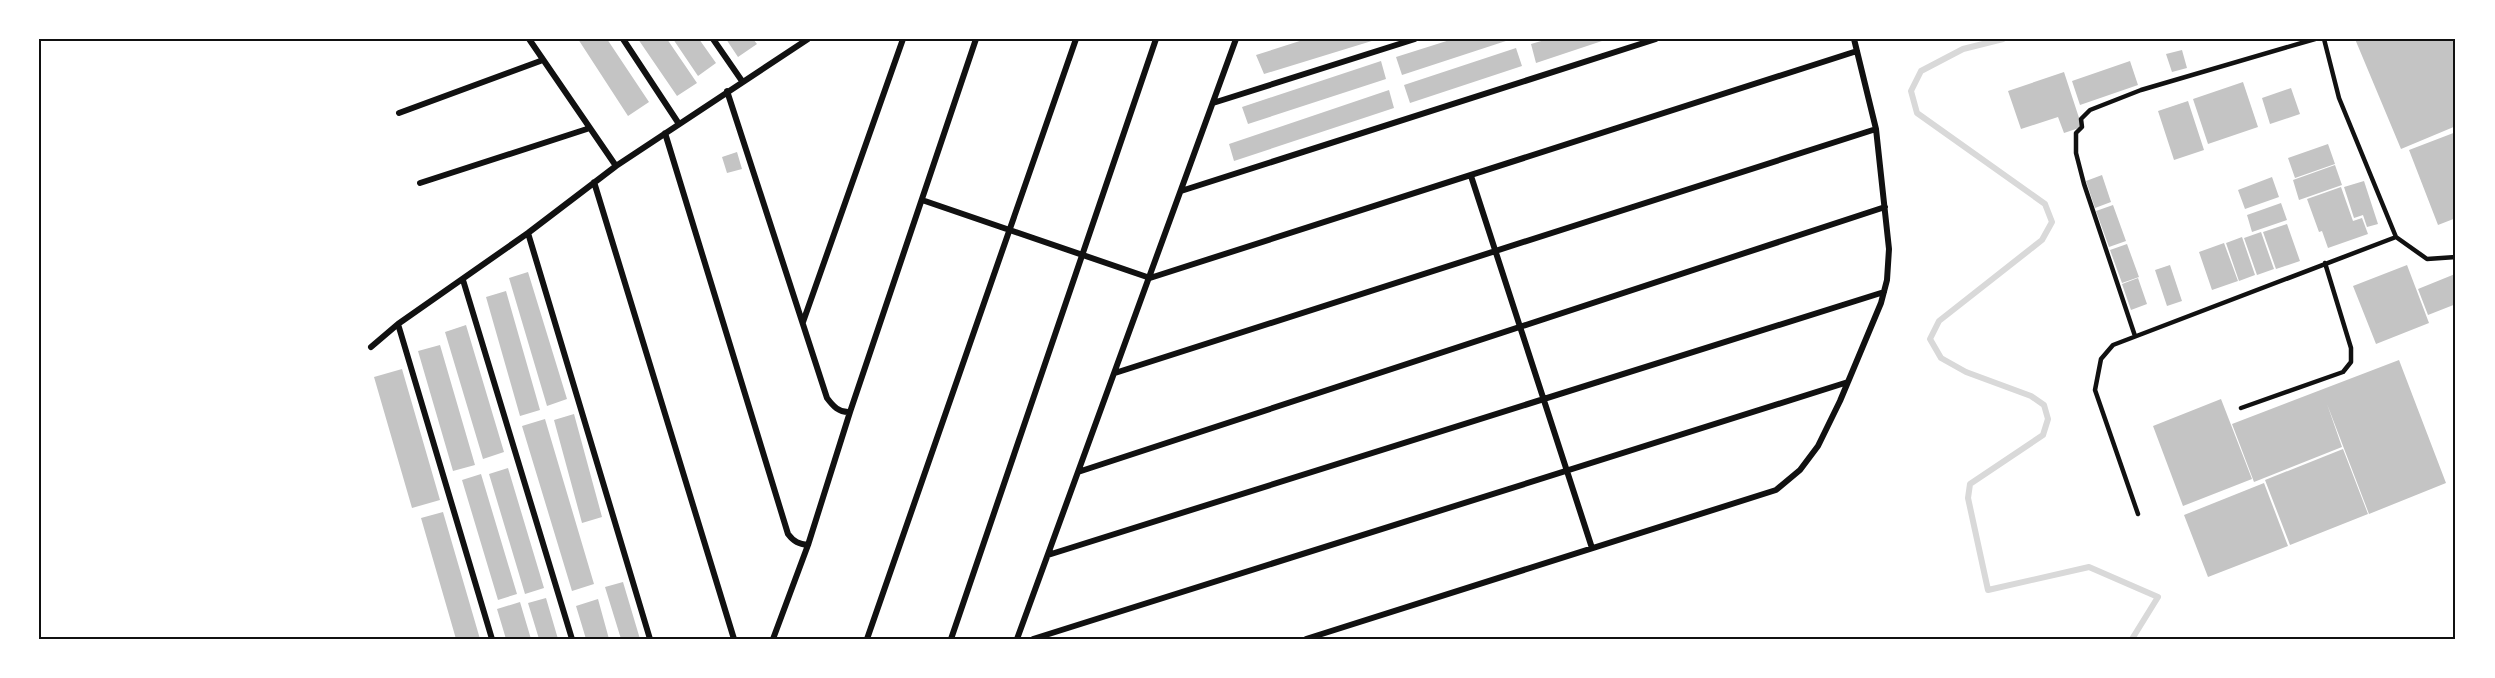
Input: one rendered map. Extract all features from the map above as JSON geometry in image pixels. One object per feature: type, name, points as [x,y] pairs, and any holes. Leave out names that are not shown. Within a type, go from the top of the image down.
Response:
[{"type":"street","points":[[529,39],[616,166]]},
{"type":"street","points":[[623,39],[680,124]]},
{"type":"street","points":[[713,39],[742,81]]},
{"type":"street","points":[[803,322],[903,39]]},
{"type":"street","points":[[774,639],[808,545],[850,412],[976,39]]},
{"type":"street","points":[[867,639],[1076,39]]},
{"type":"street","points":[[951,639],[1156,39]]},
{"type":"street","points":[[1017,639],[1236,39]]},
{"type":"street","points":[[1213,104],[1415,39]]},
{"type":"street","points":[[1181,191],[1656,39]]},
{"type":"street","points":[[1306,639],[1776,490],[1800,470],[1818,446],[1848,382],[1884,292],[1890,249],[1876,129],[1854,39]]},
{"type":"street","points":[[371,347],[398,324],[528,233],[616,166],[805,40]]},
{"type":"street","points":[[922,200],[1150,278],[1857,51]]},
{"type":"street","points":[[399,113],[543,60]]},
{"type":"street","points":[[727,91],[827,398],[835,408],[850,412]]},
{"type":"street","points":[[420,183],[590,128]]},
{"type":"street","points":[[1115,373],[1876,129]]},
{"type":"street","points":[[665,133],[788,534],[793,540],[808,545]]},
{"type":"street","points":[[1471,176],[1592,548]]},
{"type":"street","points":[[594,182],[734,639]]},
{"type":"street","points":[[1078,472],[1885,207]]},
{"type":"street","points":[[528,233],[650,639]]},
{"type":"street","points":[[463,279],[572,639]]},
{"type":"street","points":[[1048,555],[1884,292]]},
{"type":"street","points":[[398,324],[492,639]]},
{"type":"street","points":[[1033,639],[1848,382]]},
{"type":"lane","points":[[2135,336],[2084,184],[2076,153],[2076,133],[2082,127],[2081,119],[2090,110],[2141,90],[2314,39]]},
{"type":"lane","points":[[2324,39],[2339,98],[2396,237],[2427,259],[2456,257]]},
{"type":"lane","points":[[2138,514],[2095,390],[2101,358],[2113,345],[2396,237]]},
{"type":"lane","points":[[2241,408],[2343,372],[2350,362],[2351,348],[2325,263]]},
{"type":"building","points":[[578,39],[607,39],[649,102],[628,116]]},
{"type":"building","points":[[638,39],[667,39],[697,83],[677,96]]},
{"type":"building","points":[[673,39],[699,39],[716,63],[698,76]]},
{"type":"building","points":[[726,39],[753,39],[757,44],[738,57]]},
{"type":"building","points":[[1306,39],[1375,40],[1264,74],[1256,55]]},
{"type":"building","points":[[1453,39],[1512,39],[1402,75],[1396,57]]},
{"type":"building","points":[[1548,39],[1608,39],[1536,63],[1531,44]]},
{"type":"building","points":[[2355,39],[2456,39],[2456,126],[2401,149]]},
{"type":"building","points":[[1516,48],[1522,66],[1410,103],[1404,85]]},
{"type":"building","points":[[2182,50],[2187,68],[2172,72],[2166,54]]},
{"type":"building","points":[[1381,61],[1386,79],[1248,124],[1242,107]]},
{"type":"building","points":[[2130,61],[2138,85],[2080,105],[2072,81]]},
{"type":"building","points":[[2064,72],[2082,127],[2064,133],[2058,117],[2021,129],[2008,91]]},
{"type":"building","points":[[2243,82],[2258,127],[2208,144],[2193,99]]},
{"type":"building","points":[[2291,88],[2300,114],[2270,124],[2262,98]]},
{"type":"building","points":[[1389,90],[1394,108],[1234,161],[1229,144]]},
{"type":"building","points":[[2188,101],[2204,150],[2174,160],[2158,111]]},
{"type":"building","points":[[2456,132],[2456,218],[2438,225],[2409,150]]},
{"type":"building","points":[[2328,144],[2335,164],[2295,178],[2288,158]]},
{"type":"building","points":[[737,152],[742,169],[727,173],[722,157]]},
{"type":"building","points":[[2335,165],[2342,185],[2299,200],[2293,180]]},
{"type":"building","points":[[2102,175],[2111,202],[2095,208],[2086,181]]},
{"type":"building","points":[[2272,177],[2279,197],[2245,209],[2238,190]]},
{"type":"building","points":[[2364,181],[2378,224],[2367,227],[2363,215],[2354,218],[2344,187]]},
{"type":"building","points":[[2341,187],[2353,221],[2362,218],[2368,234],[2328,248],[2322,231],[2319,232],[2307,199]]},
{"type":"building","points":[[2281,203],[2287,220],[2252,232],[2247,215]]},
{"type":"building","points":[[2113,205],[2126,241],[2109,247],[2096,211]]},
{"type":"building","points":[[2287,224],[2300,261],[2276,269],[2263,232]]},
{"type":"building","points":[[2261,232],[2274,269],[2257,275],[2244,238]]},
{"type":"building","points":[[2242,237],[2255,275],[2239,281],[2226,243]]},
{"type":"building","points":[[2224,243],[2238,281],[2212,290],[2199,252]]},
{"type":"building","points":[[2127,244],[2139,277],[2122,283],[2110,250]]},
{"type":"building","points":[[2170,265],[2182,301],[2167,306],[2155,270]]},
{"type":"building","points":[[2407,265],[2429,323],[2376,344],[2353,286]]},
{"type":"building","points":[[528,272],[567,399],[547,406],[509,278]]},
{"type":"building","points":[[2455,274],[2456,304],[2428,315],[2418,289]]},
{"type":"building","points":[[2138,278],[2147,304],[2131,310],[2122,284]]},
{"type":"building","points":[[506,291],[540,410],[520,416],[486,297]]},
{"type":"building","points":[[466,325],[504,452],[483,459],[445,332]]},
{"type":"building","points":[[440,345],[475,465],[453,471],[418,351]]},
{"type":"building","points":[[2399,360],[2446,483],[2369,514],[2327,404],[2342,447],[2254,482],[2232,424]]},
{"type":"building","points":[[402,369],[440,500],[412,508],[374,377]]},
{"type":"building","points":[[2221,399],[2252,479],[2183,506],[2153,426]]},
{"type":"building","points":[[574,414],[602,517],[582,523],[554,420]]},
{"type":"building","points":[[545,419],[594,584],[572,591],[522,426]]},
{"type":"building","points":[[2343,449],[2368,514],[2290,545],[2265,480]]},
{"type":"building","points":[[508,468],[544,588],[525,594],[489,474]]},
{"type":"building","points":[[481,474],[517,594],[498,600],[462,480]]},
{"type":"building","points":[[2264,483],[2288,546],[2208,577],[2184,515]]},
{"type":"building","points":[[443,512],[480,639],[456,639],[421,518]]},
{"type":"building","points":[[623,582],[640,639],[621,639],[605,587]]},
{"type":"building","points":[[546,598],[558,639],[539,639],[528,603]]},
{"type":"building","points":[[598,599],[609,639],[586,639],[576,606]]},
{"type":"building","points":[[520,602],[531,639],[506,639],[497,609]]},
{"type":"waterway","points":[[2003,39],[1963,49],[1921,71],[1911,91],[1917,113],[2045,204],[2052,222],[2042,240],[1939,321],[1930,339],[1941,358],[1966,372],[2031,396],[2044,405],[2048,419],[2043,435],[1970,484],[1968,498],[1988,590],[2089,567],[2158,597],[2132,639]]}]
